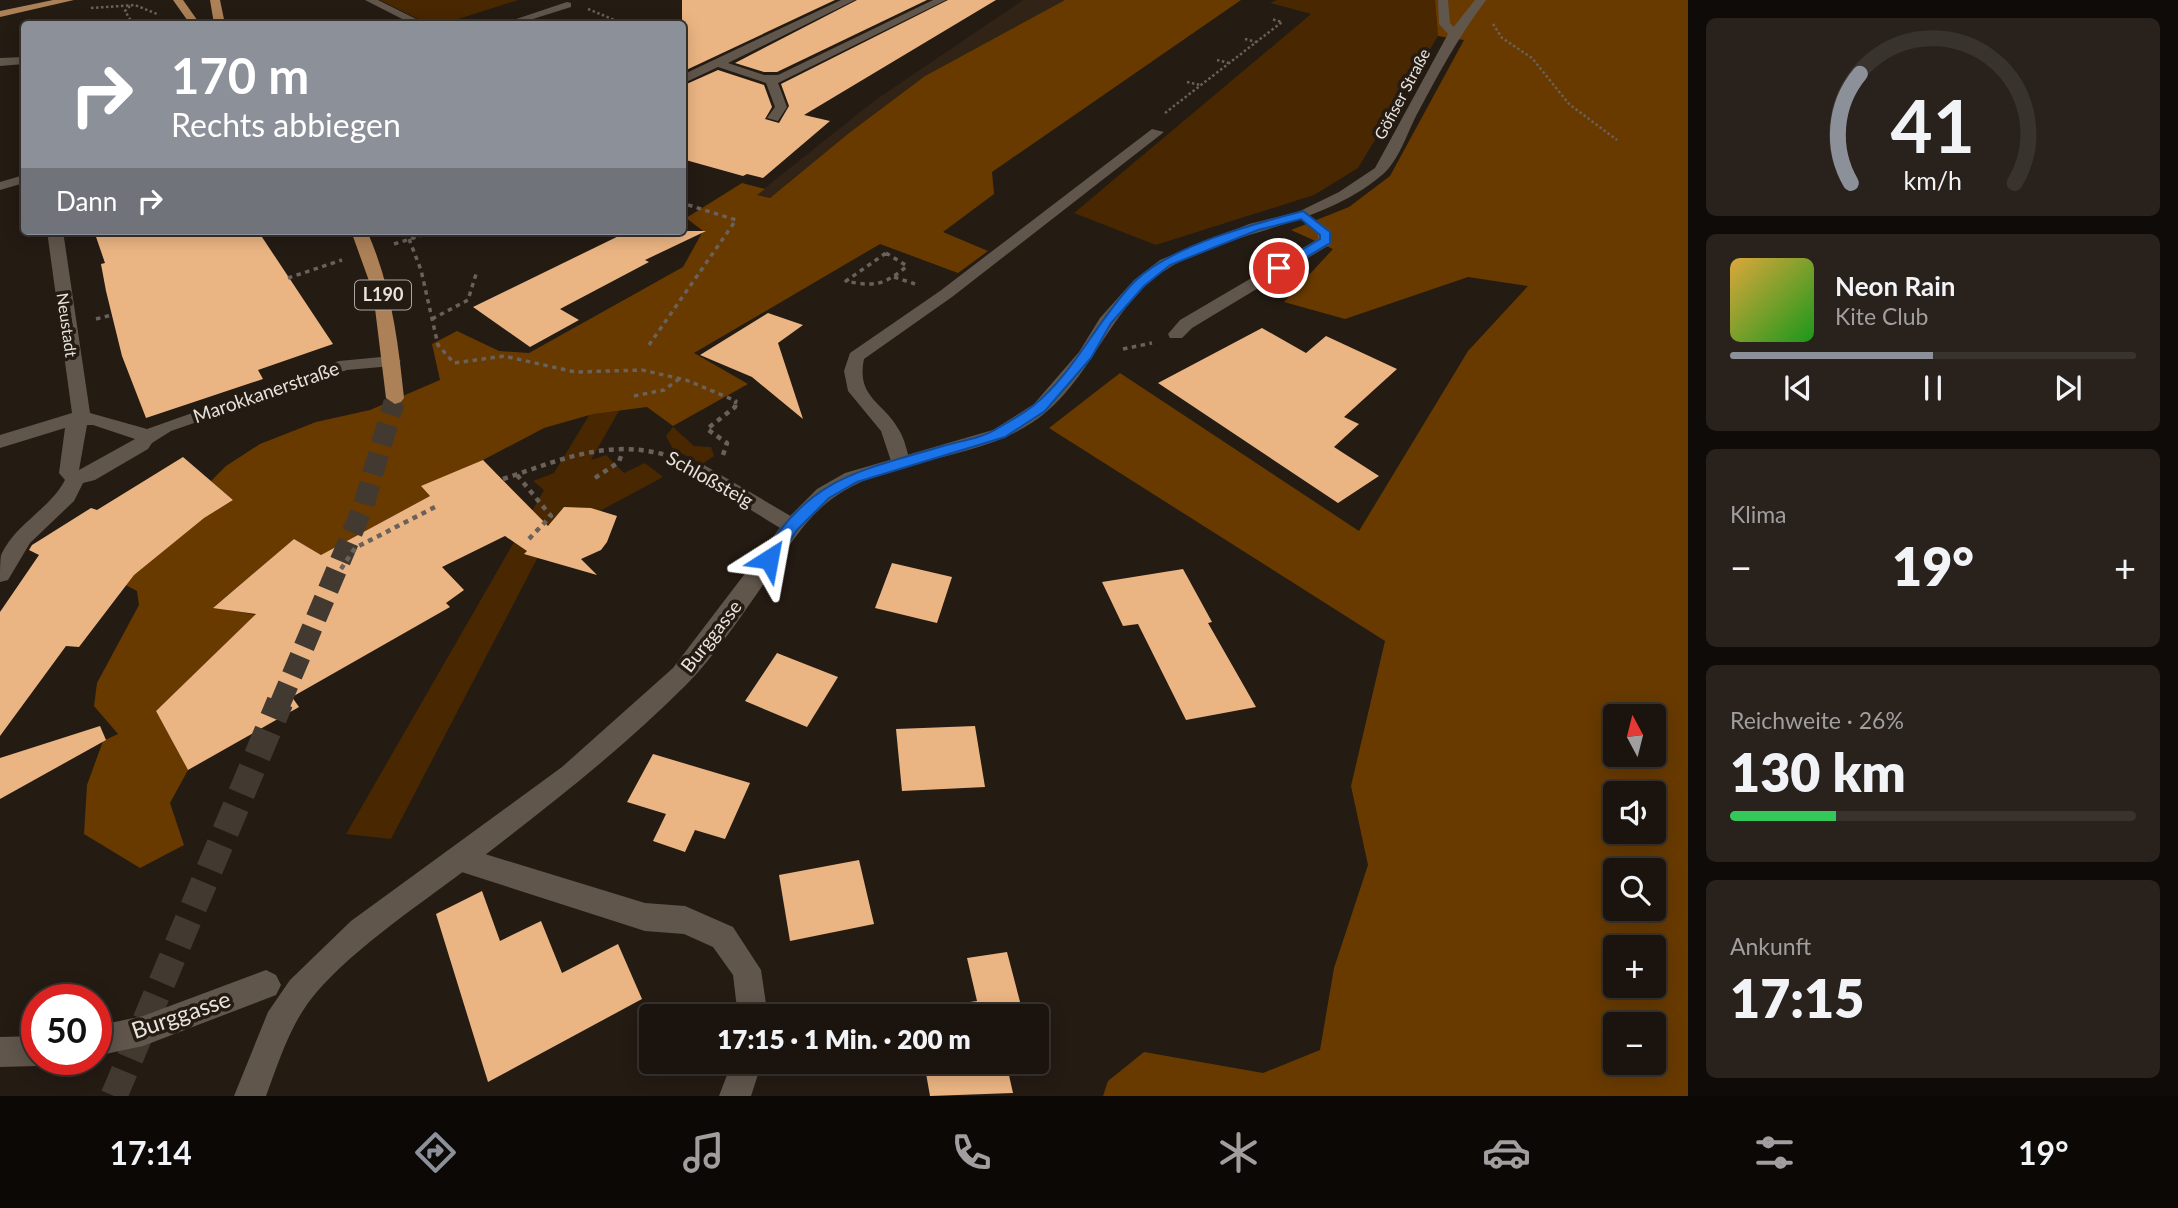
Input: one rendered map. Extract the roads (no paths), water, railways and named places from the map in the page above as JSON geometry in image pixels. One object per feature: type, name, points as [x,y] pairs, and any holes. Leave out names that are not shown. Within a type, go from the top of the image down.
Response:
[{"type":"main road","points":[[0,4],[18,0]]},
{"type":"main road","points":[[0,14],[69,0]]},
{"type":"main road","points":[[178,0],[193,21]]},
{"type":"main road","points":[[215,0],[219,21]]},
{"type":"main road","name":"L190","points":[[362,235],[377,270],[387,312],[395,398]]},
{"type":"street","points":[[370,0],[414,21]]},
{"type":"street","points":[[686,78],[850,0]]},
{"type":"street","points":[[718,63],[772,80],[787,77],[941,0]]},
{"type":"street","points":[[1443,0],[1445,24],[1454,34]]},
{"type":"street","name":"Göfiser Straße","points":[[1344,195],[1381,170],[1454,34],[1481,0]]},
{"type":"street","points":[[516,21],[567,5]]},
{"type":"street","points":[[0,62],[21,61]]},
{"type":"street","points":[[772,80],[781,107],[773,118]]},
{"type":"street","points":[[900,462],[890,431],[854,390],[851,374],[856,358],[1157,132]]},
{"type":"street","points":[[0,186],[21,180]]},
{"type":"street","name":"Burggasse","points":[[250,1096],[279,1023],[300,990],[361,931],[571,775],[681,675],[792,526],[824,494],[852,478],[1000,434],[1040,408],[1086,355],[1106,321],[1140,283],[1166,263],[1254,227],[1303,215],[1344,195]]},
{"type":"street","points":[[1175,334],[1186,324],[1326,241],[1326,234],[1303,215]]},
{"type":"street","name":"Neustadt","points":[[56,235],[82,417],[75,426],[69,472],[76,478]]},
{"type":"street","name":"Marokkanerstraße","points":[[144,439],[177,422],[299,378],[345,365],[392,361]]},
{"type":"street","points":[[0,442],[82,417],[143,434],[144,439],[141,445],[99,469],[76,478],[67,496],[23,538],[0,574]]},
{"type":"street","name":"Schloßsteig","points":[[704,471],[792,526]]},
{"type":"street","points":[[459,859],[645,918],[685,920],[723,937],[747,970],[751,1004]]},
{"type":"street","name":"Burggasse","points":[[112,1038],[143,1031],[265,985]]},
{"type":"street","points":[[0,1052],[21,1051]]},
{"type":"street","points":[[735,1096],[743,1074]]},
{"type":"tunnel","points":[[393,404],[395,398]]},
{"type":"tunnel","points":[[280,704],[363,507],[394,402]]},
{"type":"tunnel","points":[[114,1096],[280,702]]}]
